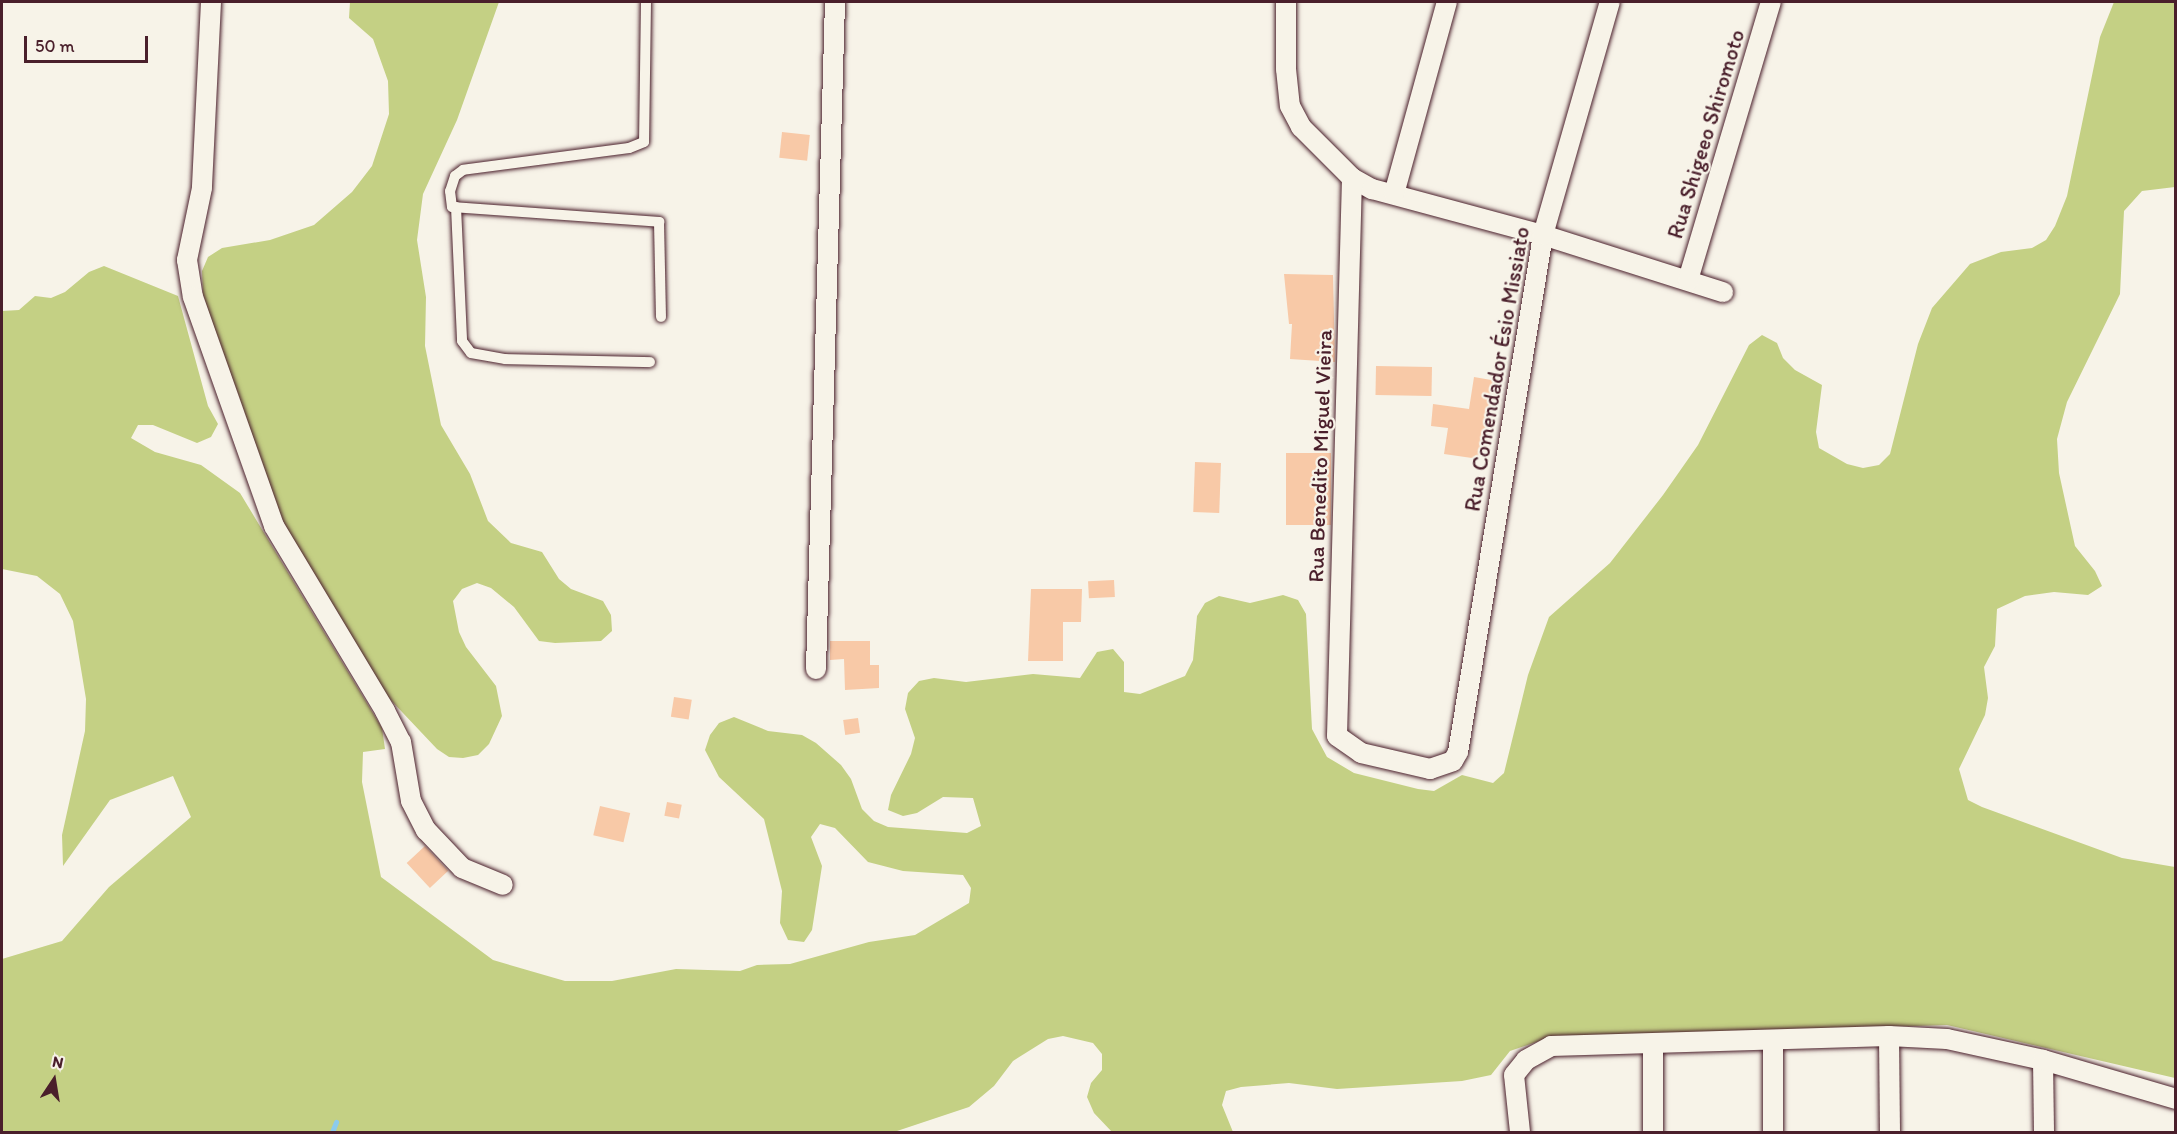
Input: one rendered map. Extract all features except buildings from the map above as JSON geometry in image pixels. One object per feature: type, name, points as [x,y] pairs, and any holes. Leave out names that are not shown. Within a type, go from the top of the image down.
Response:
[{"type":"street","points":[[211,2],[202,188],[187,260],[193,297],[274,526],[391,722],[401,742],[411,801],[426,830],[462,868],[503,885]]},
{"type":"street","points":[[816,669],[835,2]]},
{"type":"street","points":[[1286,2],[1286,69],[1290,106],[1301,127],[1352,178],[1372,189],[1543,235],[1723,292]]},
{"type":"street","points":[[1394,194],[1447,2]]},
{"type":"street","name":"Rua Comendador Ésio Missiato","points":[[1458,752],[1543,235],[1610,2]]},
{"type":"street","name":"Rua Shigeeo Shiromoto","points":[[1688,280],[1771,2]]},
{"type":"street","name":"Rua Benedito Miguel Vieira","points":[[1352,178],[1337,736],[1361,753],[1430,769],[1453,761],[1458,752]]},
{"type":"street","points":[[1889,1036],[1890,1132]]},
{"type":"street","points":[[1520,1132],[1514,1075],[1526,1060],[1551,1046],[1653,1045],[1889,1036],[1947,1039],[2043,1060],[2175,1099]]},
{"type":"street","points":[[1773,1041],[1773,1132]]},
{"type":"street","points":[[1653,1045],[1653,1132]]},
{"type":"street","points":[[2043,1060],[2044,1132]]},
{"type":"lane","points":[[646,2],[644,142],[629,148],[463,170],[455,176],[450,191],[452,207],[659,222],[661,317]]},
{"type":"lane","points":[[456,207],[462,341],[471,353],[505,359],[650,362]]},
{"type":"green space","points":[[350,2],[499,2],[457,120],[423,194],[417,240],[426,297],[425,346],[441,425],[470,474],[488,521],[511,543],[542,552],[559,579],[571,589],[603,601],[611,615],[612,631],[601,641],[555,643],[539,641],[514,607],[491,588],[477,583],[462,589],[453,601],[459,632],[466,647],[496,686],[502,716],[489,744],[478,755],[463,758],[449,757],[437,749],[385,694],[273,508],[203,294],[202,271],[208,257],[222,248],[270,240],[314,225],[352,192],[372,166],[389,114],[388,81],[373,39],[349,18]]},
{"type":"green space","points":[[2114,2],[2175,2],[2175,187],[2142,191],[2124,211],[2120,294],[2067,402],[2057,439],[2059,473],[2075,546],[2095,571],[2102,586],[2088,595],[2054,592],[2025,596],[1997,609],[1995,646],[1984,667],[1988,698],[1985,715],[1959,769],[1968,800],[1982,807],[2122,858],[2175,867],[2175,1078],[1947,1025],[1548,1038],[1510,1051],[1491,1075],[1462,1081],[1337,1089],[1289,1083],[1241,1087],[1226,1091],[1222,1105],[1233,1132],[1112,1132],[1094,1113],[1087,1097],[1091,1083],[1102,1070],[1102,1054],[1093,1043],[1063,1036],[1048,1039],[1013,1061],[994,1086],[969,1107],[894,1132],[2,1132],[2,959],[62,941],[109,887],[191,817],[173,776],[110,800],[63,866],[62,835],[85,731],[86,699],[73,621],[60,594],[37,576],[2,569],[2,311],[19,310],[35,296],[51,298],[65,292],[89,272],[104,266],[178,296],[208,406],[218,424],[211,437],[197,443],[153,425],[138,425],[131,438],[155,452],[201,465],[240,493],[382,728],[385,749],[363,752],[362,782],[381,877],[493,960],[565,981],[612,981],[676,969],[740,971],[757,965],[790,964],[869,942],[915,935],[969,903],[971,888],[963,875],[903,871],[868,862],[835,828],[820,824],[811,837],[822,866],[812,930],[804,942],[788,940],[780,923],[782,891],[764,819],[719,777],[705,750],[710,735],[719,723],[734,717],[768,731],[802,735],[816,743],[841,765],[851,779],[862,809],[874,821],[888,827],[967,833],[981,826],[973,798],[943,797],[917,813],[903,816],[888,810],[891,795],[911,754],[915,738],[905,709],[908,693],[919,681],[934,678],[966,682],[1033,674],[1080,678],[1097,652],[1113,649],[1124,662],[1124,692],[1140,694],[1185,676],[1193,660],[1197,616],[1205,603],[1219,596],[1250,603],[1283,595],[1298,600],[1306,614],[1312,729],[1327,757],[1354,773],[1418,789],[1434,791],[1462,775],[1493,783],[1504,773],[1528,675],[1549,617],[1610,563],[1663,495],[1698,445],[1749,345],[1762,335],[1777,343],[1783,358],[1795,370],[1822,385],[1816,432],[1819,448],[1847,464],[1863,468],[1879,465],[1890,454],[1918,344],[1932,308],[1970,264],[2001,252],[2032,248],[2046,240],[2055,226],[2067,196],[2100,37]]},
{"type":"waterway","points":[[332,1132],[336,1122]]}]
